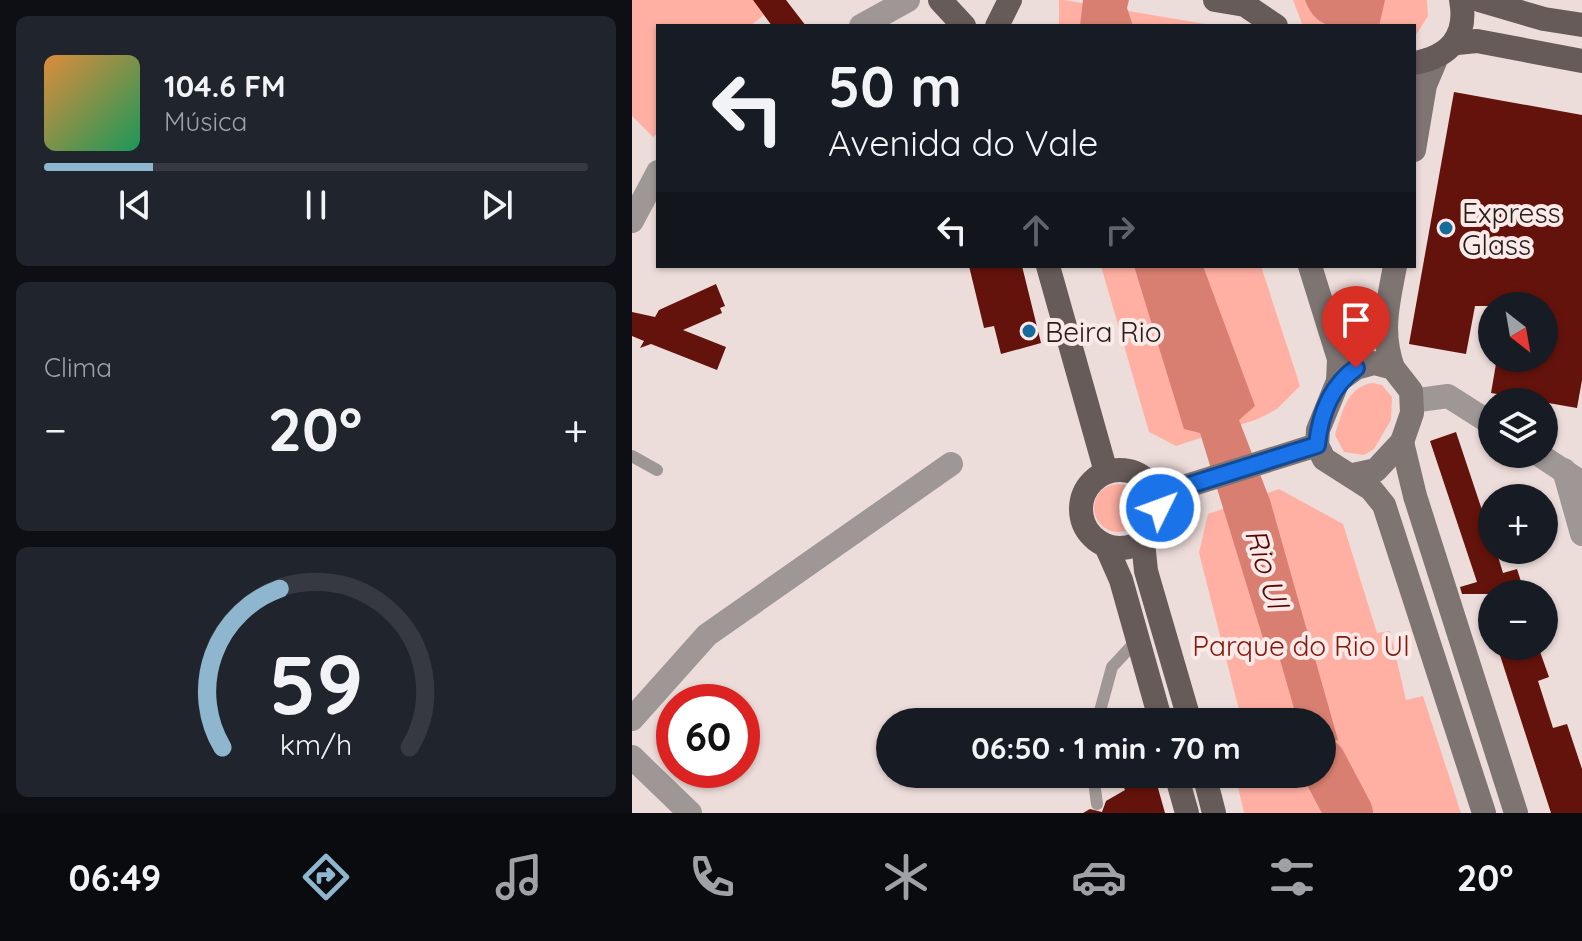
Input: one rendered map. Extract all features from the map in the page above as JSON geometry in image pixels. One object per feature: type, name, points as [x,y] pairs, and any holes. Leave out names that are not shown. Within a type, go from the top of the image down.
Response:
[{"type":"main road","points":[[940,0],[962,24]]},
{"type":"main road","points":[[998,24],[1010,0]]},
{"type":"main road","points":[[1215,0],[1245,5],[1269,15]]},
{"type":"main road","points":[[1457,43],[1462,28],[1461,0]]},
{"type":"main road","points":[[1479,0],[1544,19],[1582,25]]},
{"type":"main road","points":[[1416,138],[1425,85],[1425,61],[1457,43],[1477,41],[1582,61]]},
{"type":"main road","points":[[1049,268],[1106,472]]},
{"type":"main road","points":[[1311,268],[1339,359],[1338,381],[1318,430],[1317,445],[1324,459],[1353,475],[1384,505],[1484,813]]},
{"type":"main road","points":[[1393,368],[1385,344],[1395,268]]},
{"type":"main road","points":[[1338,381],[1356,368],[1374,363],[1393,368],[1405,379],[1411,391],[1412,413],[1402,442],[1376,470],[1353,475]]},
{"type":"main road","points":[[1402,442],[1415,496],[1516,813]]},
{"type":"main road","points":[[1158,495],[1317,445]]},
{"type":"main road","points":[[1131,471],[1142,476],[1158,495],[1158,521],[1143,542],[1118,549],[1106,546],[1085,529],[1081,502],[1094,479],[1106,472],[1131,471]]},
{"type":"main road","points":[[1143,542],[1146,571],[1186,708]]},
{"type":"main road","points":[[1106,546],[1121,580],[1157,708]]},
{"type":"main road","points":[[1180,788],[1187,813]]},
{"type":"main road","points":[[1208,788],[1214,813]]},
{"type":"street","points":[[865,24],[908,0]]},
{"type":"street","points":[[632,221],[656,176]]},
{"type":"street","points":[[1412,401],[1448,396],[1478,415]]},
{"type":"street","points":[[632,719],[707,635],[951,464]]},
{"type":"street","points":[[1573,476],[1582,534]]},
{"type":"street","points":[[632,757],[690,813]]},
{"type":"lane","points":[[632,456],[657,470]]},
{"type":"lane","points":[[1101,708],[1112,667],[1138,639]]},
{"type":"lane","points":[[1095,788],[1097,804]]},
{"type":"green space","points":[[632,0],[764,0],[757,6],[764,15],[753,24],[656,24],[656,135],[653,137],[632,116]]},
{"type":"green space","points":[[1059,0],[1064,0],[1205,24],[1059,24]]},
{"type":"green space","points":[[1293,0],[1427,0],[1428,16],[1416,35],[1416,24],[1302,24]]},
{"type":"green space","points":[[1102,268],[1262,268],[1300,386],[1277,409],[1258,419],[1176,446],[1149,432]]},
{"type":"green space","points":[[1373,383],[1382,385],[1392,397],[1391,420],[1374,449],[1364,455],[1344,452],[1335,435],[1343,410],[1357,389]]},
{"type":"green space","points":[[1118,484],[1127,485],[1135,491],[1141,499],[1141,517],[1135,525],[1127,531],[1118,532],[1109,531],[1101,525],[1095,517],[1094,508],[1095,499],[1101,491],[1109,485]]},
{"type":"green space","name":"Parque do Rio Ul","points":[[1279,489],[1343,524],[1377,633],[1390,631],[1406,700],[1423,696],[1461,813],[1244,813],[1238,788],[1336,788],[1336,708],[1238,708],[1199,553],[1208,514]]},
{"type":"water","points":[[1083,0],[1129,0],[1127,8],[1132,24],[1080,24]]},
{"type":"water","points":[[1305,0],[1385,0],[1379,24],[1326,24],[1311,11]]},
{"type":"water","points":[[1135,268],[1204,268],[1255,406],[1239,420],[1270,500],[1329,708],[1294,708],[1276,646],[1266,648],[1200,433],[1184,429]]},
{"type":"building","points":[[753,0],[786,0],[804,24],[771,24]]},
{"type":"building","points":[[1454,92],[1582,115],[1582,380],[1577,408],[1558,405],[1558,388],[1492,388],[1495,372],[1558,372],[1558,292],[1478,292],[1478,306],[1475,306],[1466,354],[1409,344]]},
{"type":"building","points":[[969,268],[1022,268],[1041,343],[1001,354],[994,326],[984,328]]},
{"type":"building","points":[[716,284],[725,306],[720,308],[722,313],[683,330],[726,347],[717,370],[651,344],[640,348],[644,341],[632,336],[632,312],[655,317],[659,310]]},
{"type":"building","points":[[1456,432],[1478,498],[1478,564],[1500,564],[1503,573],[1517,569],[1521,580],[1478,580],[1478,594],[1462,594],[1460,587],[1477,582],[1430,441]]},
{"type":"building","points":[[1502,660],[1543,660],[1549,677],[1538,681],[1553,728],[1567,724],[1582,769],[1582,813],[1551,813]]},
{"type":"building","points":[[1158,788],[1165,813],[1083,813],[1090,809],[1102,812],[1106,801],[1125,790]]},
{"type":"waterway","name":"Rio Ul","points":[[1336,788],[1349,813]]},
{"type":"place","name":"Express Glass","points":[[1446,228]]},
{"type":"place","name":"Beira Rio","points":[[1029,331]]},
{"type":"route","points":[[1160,508],[1158,495],[1317,445],[1318,430],[1338,381],[1356,368]]}]
